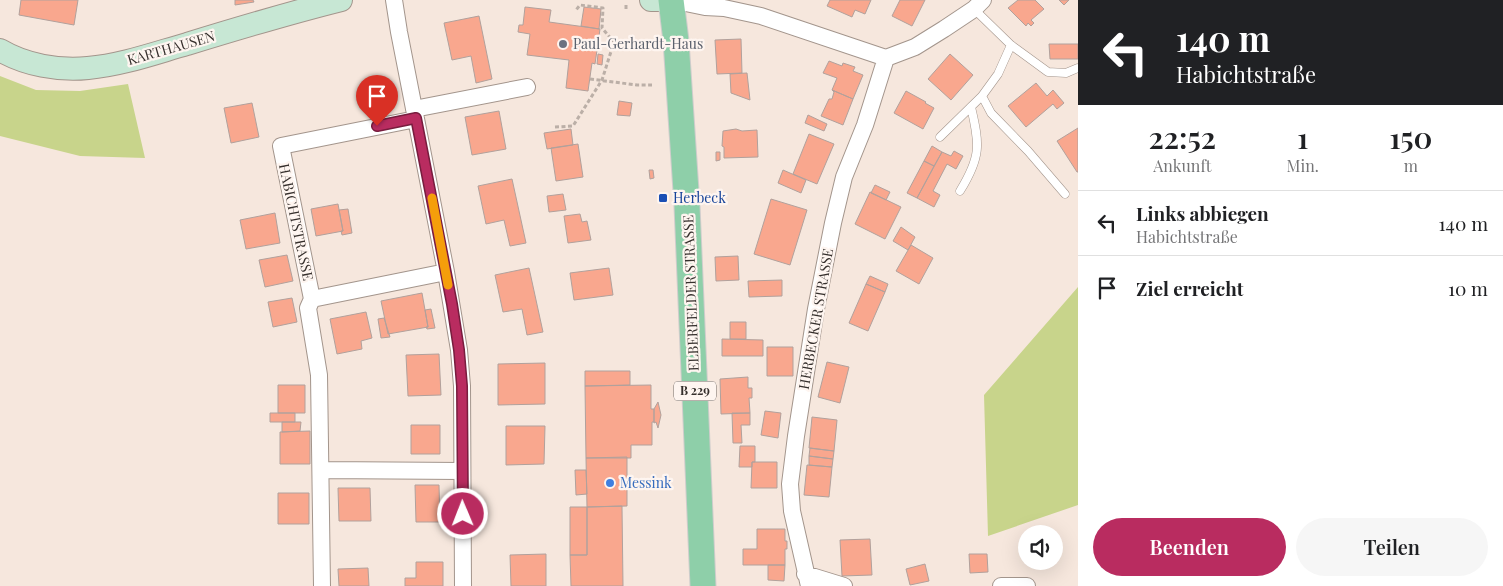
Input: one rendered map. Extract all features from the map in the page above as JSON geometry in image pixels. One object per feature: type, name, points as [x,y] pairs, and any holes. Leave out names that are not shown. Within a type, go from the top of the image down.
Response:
[{"type":"main road","name":"KARTHAUSEN","points":[[0,50],[34,64],[66,69],[88,68],[143,57],[275,17],[341,0]]},
{"type":"main road","points":[[651,0],[671,0]]},
{"type":"main road","name":"ELBERFELDER STRASSE","points":[[671,0],[676,41],[688,215],[703,586]]},
{"type":"street","points":[[394,0],[459,350],[462,386],[463,586]]},
{"type":"street","points":[[671,0],[762,16],[886,58],[915,47],[978,4]]},
{"type":"street","name":"HERBECKER STRASSE","points":[[807,580],[792,511],[790,484],[816,309],[832,223],[844,177],[865,125],[886,58]]},
{"type":"street","points":[[415,114],[527,87]]},
{"type":"street","name":"HABICHTSTRASSE","points":[[415,114],[281,146],[312,299],[446,272]]},
{"type":"street","points":[[312,299],[308,308],[319,375],[322,586]]},
{"type":"street","points":[[321,470],[462,471]]},
{"type":"street","points":[[807,580],[844,586]]},
{"type":"street","points":[[1001,586],[1027,586]]},
{"type":"lane","points":[[978,4],[1011,45],[1048,72],[1066,72],[1078,68]]},
{"type":"lane","points":[[940,137],[982,96],[998,74],[1011,45]]},
{"type":"lane","points":[[982,96],[991,113],[1028,151],[1065,194]]},
{"type":"lane","points":[[960,191],[974,166],[978,153],[977,133],[971,107]]},
{"type":"path","points":[[626,4],[626,9]]},
{"type":"path","points":[[555,127],[573,126],[602,80],[614,42],[602,28],[603,8],[580,5],[576,10]]},
{"type":"path","points":[[590,79],[652,85]]},
{"type":"green space","points":[[0,76],[36,90],[80,91],[128,84],[145,158],[80,156],[0,136]]},
{"type":"green space","points":[[1078,287],[1078,505],[988,536],[984,395]]},
{"type":"building","points":[[21,0],[78,0],[74,25],[19,15]]},
{"type":"building","points":[[235,0],[253,0],[254,2],[235,5]]},
{"type":"building","points":[[830,0],[871,0],[865,14],[855,10],[852,17],[827,6]]},
{"type":"building","points":[[900,0],[925,0],[912,26],[892,16]]},
{"type":"building","points":[[1018,0],[1035,0],[1044,9],[1031,20],[1034,23],[1031,26],[1028,23],[1026,26],[1008,8]]},
{"type":"building","points":[[1059,0],[1069,0],[1064,5]]},
{"type":"building","name":"Paul-Gerhardt-Haus","points":[[525,7],[551,10],[549,22],[600,29],[595,64],[592,63],[588,91],[566,88],[569,60],[527,55],[530,34],[518,32],[519,25],[523,25]]},
{"type":"building","points":[[584,7],[601,9],[599,29],[581,26]]},
{"type":"building","points":[[479,16],[492,79],[476,83],[471,56],[452,60],[444,23]]},
{"type":"building","points":[[741,39],[742,73],[717,74],[715,40]]},
{"type":"building","points":[[1049,44],[1078,44],[1078,59],[1050,59]]},
{"type":"building","points":[[598,54],[603,55],[602,65],[597,64]]},
{"type":"building","points":[[950,54],[973,75],[951,100],[928,79]]},
{"type":"building","points":[[829,61],[842,66],[843,63],[855,67],[853,71],[863,75],[853,99],[832,90],[837,78],[823,73]]},
{"type":"building","points":[[747,73],[750,100],[731,93],[730,74]]},
{"type":"building","points":[[1036,83],[1047,96],[1053,90],[1064,103],[1057,109],[1053,104],[1026,127],[1008,106]]},
{"type":"building","points":[[832,90],[853,99],[843,125],[821,116],[829,99],[832,99],[834,92]]},
{"type":"building","points":[[906,91],[934,108],[923,129],[894,113]]},
{"type":"building","points":[[619,101],[632,103],[630,116],[617,115]]},
{"type":"building","points":[[252,103],[259,137],[231,143],[224,108]]},
{"type":"building","points":[[499,111],[506,149],[472,155],[465,117]]},
{"type":"building","points":[[808,115],[827,124],[824,131],[805,123]]},
{"type":"building","points":[[1078,128],[1078,172],[1077,172],[1057,141]]},
{"type":"building","points":[[571,129],[573,145],[547,149],[544,133]]},
{"type":"building","points":[[736,129],[742,131],[757,130],[758,157],[724,158],[724,147],[722,146],[723,131]]},
{"type":"building","points":[[809,134],[834,144],[817,184],[793,174]]},
{"type":"building","points":[[578,144],[583,177],[556,181],[551,148]]},
{"type":"building","points":[[932,146],[942,152],[934,166],[924,161]]},
{"type":"building","points":[[954,151],[963,156],[956,169],[947,164],[933,191],[940,195],[934,207],[917,198],[942,152],[951,156]]},
{"type":"building","points":[[716,152],[720,152],[720,160],[716,161]]},
{"type":"building","points":[[924,161],[934,166],[917,198],[907,193]]},
{"type":"building","points":[[649,170],[653,170],[654,178],[650,179]]},
{"type":"building","points":[[783,170],[806,180],[801,193],[778,183]]},
{"type":"building","points":[[512,179],[526,243],[510,246],[504,220],[486,224],[478,186]]},
{"type":"building","points":[[875,185],[890,192],[886,200],[871,193]]},
{"type":"building","points":[[870,192],[901,207],[885,239],[855,224]]},
{"type":"building","points":[[563,194],[566,210],[549,212],[547,196]]},
{"type":"building","points":[[771,199],[807,210],[790,265],[754,254]]},
{"type":"building","points":[[338,204],[343,231],[316,236],[311,209]]},
{"type":"building","points":[[348,209],[352,233],[342,235],[339,210]]},
{"type":"building","points":[[275,213],[280,243],[246,249],[240,220]]},
{"type":"building","points":[[580,214],[582,222],[587,221],[591,240],[568,243],[564,216]]},
{"type":"building","points":[[901,227],[915,237],[908,250],[893,241]]},
{"type":"building","points":[[911,245],[933,258],[919,284],[896,271]]},
{"type":"building","points":[[287,255],[293,281],[265,287],[259,260]]},
{"type":"building","points":[[738,256],[739,280],[716,281],[715,257]]},
{"type":"building","points":[[529,268],[543,332],[527,335],[522,309],[503,312],[495,275]]},
{"type":"building","points":[[609,268],[613,295],[574,300],[570,273]]},
{"type":"building","points":[[870,276],[888,284],[885,292],[866,284]]},
{"type":"building","points":[[782,280],[782,296],[749,297],[748,281]]},
{"type":"building","points":[[866,284],[885,292],[868,331],[849,323]]},
{"type":"building","points":[[422,293],[428,327],[388,334],[381,301]]},
{"type":"building","points":[[292,298],[297,322],[273,327],[268,302]]},
{"type":"building","points":[[431,309],[435,328],[427,329],[425,310]]},
{"type":"building","points":[[366,312],[372,338],[361,341],[362,349],[337,354],[330,319]]},
{"type":"building","points":[[384,318],[390,337],[381,338],[378,319]]},
{"type":"building","points":[[730,322],[746,322],[746,339],[730,339]]},
{"type":"building","points":[[722,339],[763,340],[763,356],[722,356]]},
{"type":"building","points":[[767,347],[793,347],[793,376],[767,376]]},
{"type":"building","points":[[439,354],[441,395],[408,396],[406,355]]},
{"type":"building","points":[[827,362],[849,367],[840,403],[818,397]]},
{"type":"building","points":[[545,363],[545,404],[498,405],[498,364]]},
{"type":"building","points":[[585,371],[630,371],[630,385],[585,386]]},
{"type":"building","points":[[748,377],[748,388],[752,388],[752,398],[749,398],[750,413],[721,414],[720,379]]},
{"type":"building","points":[[278,385],[305,385],[305,413],[278,413]]},
{"type":"building","points":[[651,385],[651,409],[654,409],[652,445],[631,445],[631,458],[586,458],[585,386]]},
{"type":"building","points":[[658,402],[661,415],[658,428],[656,422],[654,423],[654,409]]},
{"type":"building","points":[[765,411],[781,413],[778,438],[761,435]]},
{"type":"building","points":[[270,413],[295,413],[295,422],[270,422]]},
{"type":"building","points":[[732,413],[750,413],[750,425],[741,425],[742,443],[733,443]]},
{"type":"building","points":[[812,417],[837,420],[834,451],[809,448]]},
{"type":"building","points":[[282,422],[301,422],[300,431],[282,432]]},
{"type":"building","points":[[411,425],[440,425],[440,454],[411,454]]},
{"type":"building","points":[[506,426],[545,426],[544,464],[506,465]]},
{"type":"building","points":[[310,431],[310,464],[280,464],[280,432]]},
{"type":"building","points":[[740,446],[755,446],[755,462],[752,462],[752,467],[739,467]]},
{"type":"building","points":[[810,448],[834,451],[833,459],[809,456]]},
{"type":"building","points":[[809,456],[833,459],[832,467],[809,465]]},
{"type":"building","points":[[627,457],[627,506],[587,507],[586,458]]},
{"type":"building","points":[[752,462],[777,462],[777,488],[751,488]]},
{"type":"building","points":[[807,465],[832,467],[829,497],[804,495]]},
{"type":"building","points":[[575,470],[586,470],[587,494],[576,495]]},
{"type":"building","points":[[415,485],[439,485],[440,522],[416,522]]},
{"type":"building","points":[[338,488],[370,488],[371,521],[339,521]]},
{"type":"building","points":[[278,493],[309,493],[309,524],[278,524]]},
{"type":"building","points":[[622,506],[623,586],[571,586],[570,555],[587,555],[587,507]]},
{"type":"building","points":[[570,507],[587,507],[587,555],[570,555]]},
{"type":"building","points":[[757,529],[785,529],[787,549],[785,549],[785,565],[743,565],[743,549],[757,549]]},
{"type":"building","points":[[870,539],[872,575],[842,576],[840,540]]},
{"type":"building","points":[[546,554],[546,586],[511,586],[510,555]]},
{"type":"building","points":[[969,554],[987,554],[988,572],[970,573]]},
{"type":"building","points":[[416,562],[443,562],[443,586],[405,586],[405,578],[416,578]]},
{"type":"building","points":[[925,564],[929,581],[910,585],[906,569]]},
{"type":"building","points":[[768,565],[785,565],[784,581],[768,580]]},
{"type":"building","points":[[368,568],[369,586],[339,586],[338,569]]},
{"type":"slow traffic","points":[[432,198],[448,285]]},
{"type":"place","name":"Paul-Gerhardt-Haus","points":[[563,44]]},
{"type":"place","name":"Herbeck","points":[[663,198]]},
{"type":"place","name":"Messink","points":[[610,483]]},
{"type":"route","points":[[377,126],[416,118],[452,304],[459,350],[462,386],[463,514]]}]
